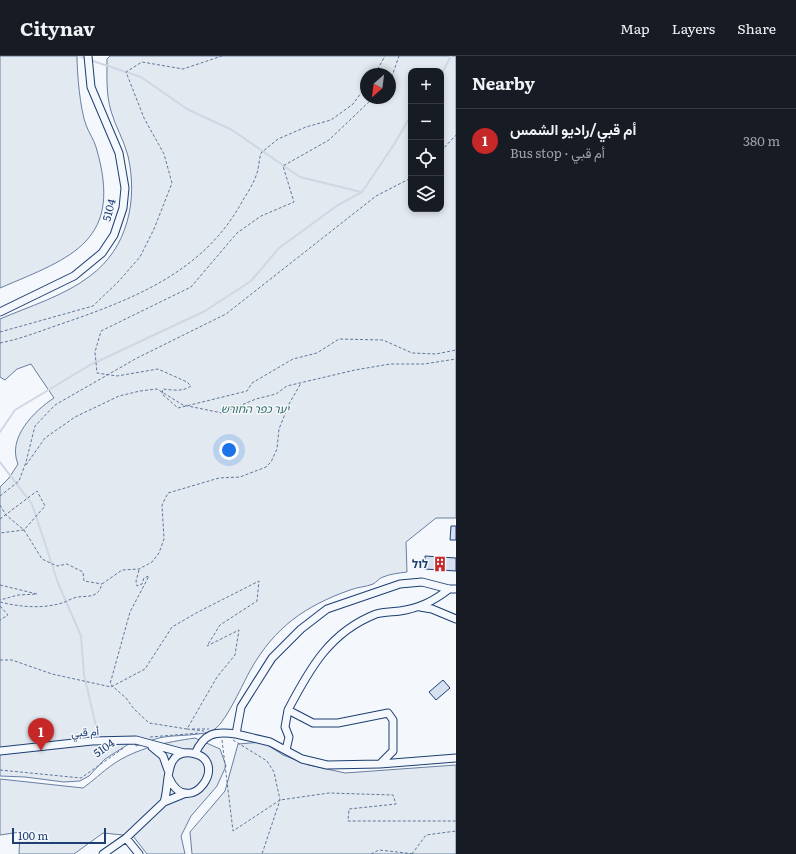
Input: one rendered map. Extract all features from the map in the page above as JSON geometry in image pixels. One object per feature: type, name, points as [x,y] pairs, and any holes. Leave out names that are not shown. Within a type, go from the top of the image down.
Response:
[{"type":"street","name":"5104","points":[[0,312],[74,276],[89,265],[102,253],[116,228],[123,208],[125,188],[119,153],[91,87],[88,56]]},
{"type":"street","points":[[234,737],[241,707],[272,658],[300,629],[327,609],[400,584],[422,582],[453,589]]},
{"type":"street","points":[[286,750],[289,737],[285,727],[288,710],[304,680],[322,653],[341,633],[377,614],[428,604],[453,589]]},
{"type":"street","points":[[418,607],[456,618]]},
{"type":"street","points":[[288,710],[313,723],[338,723],[388,713],[393,720],[393,750],[380,764]]},
{"type":"street","points":[[195,754],[199,744],[206,737],[221,732],[234,737],[270,742],[302,759],[327,765],[380,764],[456,758]]},
{"type":"street","name":"أم قبي","points":[[148,740],[163,756],[169,774]]},
{"type":"street","name":"أم قبي","points":[[0,751],[92,742],[148,740],[184,753]]},
{"type":"street","points":[[103,854],[126,838],[164,802],[182,794],[200,789],[208,778],[207,765],[203,759],[195,754],[184,753],[172,760],[167,793],[164,802]]},
{"type":"street","points":[[169,774],[176,789],[190,793]]},
{"type":"street","points":[[126,838],[139,854]]},
{"type":"path","points":[[378,68],[385,56]]},
{"type":"path","points":[[395,68],[399,56]]},
{"type":"path","points":[[0,344],[21,339],[95,314],[154,285],[188,266],[216,241],[237,212],[257,173],[260,153],[278,139],[306,127],[331,120],[353,104],[360,94]]},
{"type":"path","points":[[162,392],[163,389],[178,391],[191,386],[188,382],[158,369],[117,376],[97,372],[95,352],[101,331],[191,287],[237,233],[261,216],[294,202],[283,166],[329,140],[367,104]]},
{"type":"path","points":[[444,148],[456,135]]},
{"type":"path","points":[[0,496],[19,481],[35,426],[55,405],[137,358],[226,314],[376,196],[408,180]]},
{"type":"path","points":[[162,392],[162,394],[178,408],[247,391],[252,383],[293,359],[318,353],[339,340],[383,340],[412,353],[436,354],[456,350]]},
{"type":"path","points":[[24,467],[45,438],[75,417],[119,396],[157,389],[186,406],[222,413],[256,399],[276,394],[287,386],[354,370],[390,364],[424,364],[456,359]]},
{"type":"path","points":[[0,601],[29,608],[62,603],[74,597],[92,596],[100,590],[102,584],[122,570],[139,569],[152,562],[159,552],[164,539],[162,504],[168,493],[219,478],[240,477],[266,467],[271,462],[277,449],[279,429],[289,404],[301,383]]},
{"type":"path","points":[[0,519],[37,491],[45,506],[24,530],[0,533]]},
{"type":"path","points":[[0,505],[6,515],[24,530],[42,559],[57,566],[67,564],[83,572],[84,581],[102,584]]},
{"type":"path","points":[[139,569],[136,581],[137,586],[142,584],[144,578],[149,576],[130,612],[110,684],[111,687],[126,698],[134,709],[149,723],[187,729],[205,728],[221,732]]},
{"type":"path","points":[[0,585],[37,594],[18,595],[0,601]]},
{"type":"path","points":[[0,606],[8,615],[0,620]]},
{"type":"path","points":[[148,740],[206,733]]},
{"type":"path","points":[[234,737],[267,761],[274,772],[280,800],[262,854]]},
{"type":"path","name":"5104","points":[[0,770],[81,778],[112,754],[136,740]]},
{"type":"path","points":[[412,854],[426,835],[456,831]]},
{"type":"path","points":[[370,854],[379,850],[415,854]]},
{"type":"green space","points":[[0,56],[77,56],[78,81],[82,110],[86,125],[96,147],[103,179],[103,204],[97,225],[86,241],[70,255],[50,266],[0,288]]},
{"type":"green space","name":"יער כפר החורש","points":[[110,56],[456,56],[456,518],[436,518],[406,542],[407,572],[386,576],[380,578],[373,584],[334,596],[305,611],[281,630],[260,654],[225,718],[215,729],[210,732],[159,738],[136,746],[135,740],[105,759],[89,776],[80,781],[64,782],[25,777],[0,776],[0,487],[9,478],[18,464],[16,445],[24,426],[38,410],[54,398],[31,364],[17,369],[5,380],[0,377],[0,319],[58,295],[80,283],[103,265],[113,252],[121,237],[127,222],[130,206],[132,189],[131,173],[128,156],[109,105],[107,59]]},
{"type":"green space","points":[[195,738],[220,749],[226,766],[217,786],[191,816],[181,836],[185,854],[147,854],[133,836],[103,833],[74,854],[19,854],[20,832],[0,835],[0,779],[83,788],[112,765],[131,754],[163,744]]},
{"type":"green space","points":[[263,742],[283,755],[309,765],[345,773],[456,765],[456,854],[192,854],[190,832],[225,791],[238,744]]},
{"type":"building","name":"לול","points":[[451,526],[456,526],[456,540],[450,540]]},
{"type":"building","name":"לול","points":[[425,556],[456,558],[456,571],[425,569]]},
{"type":"building","points":[[443,680],[450,688],[436,700],[429,692]]},
{"type":"waterway","points":[[79,56],[86,58]]},
{"type":"waterway","points":[[444,69],[451,56]]},
{"type":"waterway","points":[[90,60],[141,77],[187,109],[232,130],[300,177],[361,192]]},
{"type":"waterway","points":[[0,432],[15,410],[90,365],[205,311],[251,281],[279,248],[338,205],[362,192],[395,143],[408,120]]},
{"type":"waterway","points":[[0,462],[32,504],[58,583],[81,636],[84,675],[97,730]]},
{"type":"place","name":"לול","points":[[440,564]]},
{"type":"place","name":"أم قبي/راديو الشمس","points":[[41,751]]}]
